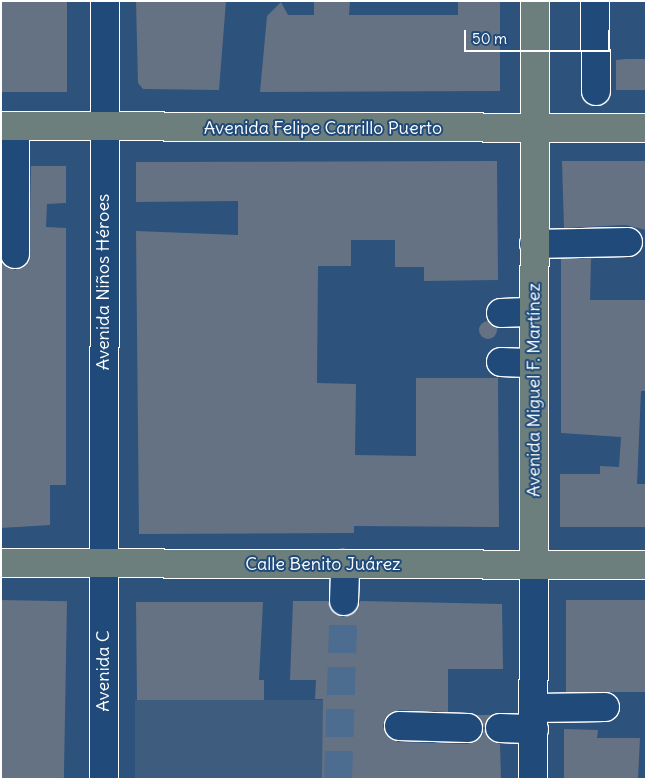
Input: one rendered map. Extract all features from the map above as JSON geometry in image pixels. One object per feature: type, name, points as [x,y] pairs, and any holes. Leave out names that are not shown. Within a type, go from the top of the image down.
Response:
[{"type":"main road","name":"Avenida Miguel F. Martínez","points":[[534,565],[535,1]]},
{"type":"main road","name":"Avenida Felipe Carrillo Puerto","points":[[7,126],[646,128]]},
{"type":"main road","name":"Calle Benito Juárez","points":[[1,563],[646,565]]},
{"type":"street","name":"Avenida Niños Héroes","points":[[102,562],[105,1]]},
{"type":"street","points":[[595,1],[596,91]]},
{"type":"street","points":[[4,186],[7,126]]},
{"type":"street","points":[[7,126],[15,254]]},
{"type":"street","points":[[534,244],[628,242]]},
{"type":"street","points":[[501,313],[534,312]]},
{"type":"street","points":[[501,362],[534,363]]},
{"type":"street","name":"Avenida C","points":[[102,562],[104,779]]},
{"type":"street","points":[[344,601],[345,564]]},
{"type":"street","name":"Avenida Miguel F. Martínez","points":[[533,779],[534,565]]},
{"type":"street","points":[[500,728],[534,718],[605,707]]},
{"type":"street","points":[[399,726],[468,728]]},
{"type":"shaded area","points":[[135,700],[325,700],[325,779],[135,779]]},
{"type":"building","points":[[1,1],[67,1],[67,92],[1,92]]},
{"type":"building","points":[[136,1],[226,1],[219,90],[143,89],[138,83]]},
{"type":"building","points":[[314,1],[350,1],[349,15],[458,15],[458,1],[500,1],[500,91],[260,92],[267,16],[281,2],[288,15],[314,15]]},
{"type":"building","points":[[646,59],[646,90],[616,90],[616,60]]},
{"type":"building","points":[[497,161],[498,280],[424,281],[424,267],[395,267],[395,240],[351,240],[351,266],[318,266],[317,383],[356,384],[355,455],[416,456],[416,378],[498,378],[499,527],[354,526],[354,533],[139,534],[136,231],[238,235],[238,201],[136,202],[136,162]]},
{"type":"building","points":[[562,161],[646,161],[646,230],[626,225],[564,228]]},
{"type":"building","points":[[31,166],[66,166],[66,203],[47,204],[46,227],[66,228],[66,485],[50,485],[50,525],[1,528],[1,261],[15,270],[29,261]]},
{"type":"building","points":[[595,258],[591,259],[590,300],[646,300],[646,391],[641,391],[637,484],[646,484],[646,527],[560,527],[560,474],[600,474],[600,466],[619,467],[621,437],[561,433],[561,259]]},
{"type":"building","points":[[488,321],[494,324],[497,330],[494,336],[488,339],[482,336],[479,330],[482,324]]},
{"type":"building","points":[[1,600],[67,601],[64,779],[1,779]]},
{"type":"building","points":[[566,600],[646,600],[646,692],[566,692]]},
{"type":"building","points":[[293,601],[328,601],[335,614],[344,617],[357,610],[360,601],[502,604],[503,669],[448,669],[448,712],[399,710],[386,717],[383,726],[386,734],[398,742],[468,744],[482,736],[484,728],[491,741],[500,744],[501,779],[322,779],[323,699],[315,699],[316,680],[290,680]]},
{"type":"building","points":[[136,602],[263,602],[259,680],[264,680],[264,700],[137,700]]},
{"type":"building","points":[[477,715],[491,715],[484,728]]},
{"type":"building","points":[[564,729],[598,730],[597,738],[640,738],[638,779],[564,779]]},
{"type":"tunnel","points":[[338,779],[344,601]]}]
